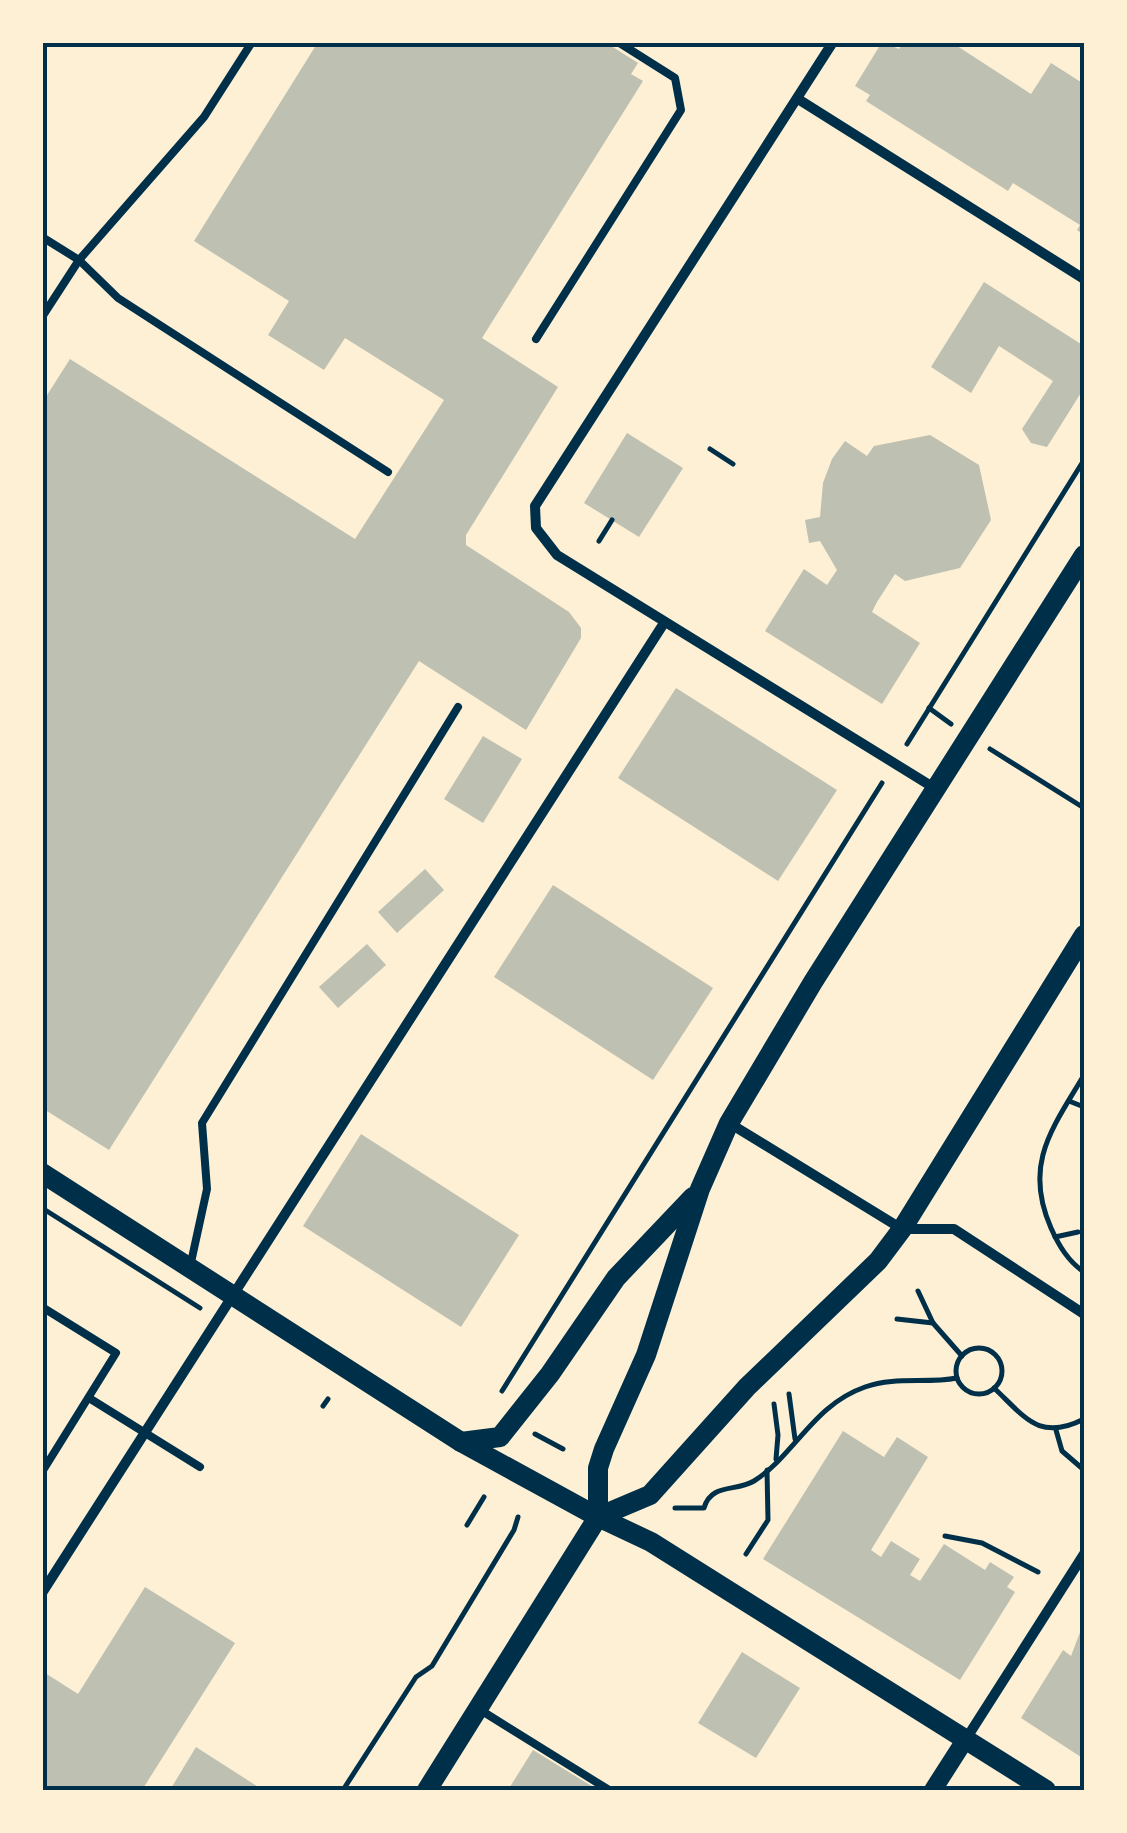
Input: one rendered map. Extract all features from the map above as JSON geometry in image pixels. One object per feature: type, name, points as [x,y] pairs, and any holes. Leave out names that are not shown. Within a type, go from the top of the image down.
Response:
[{"type":"main road","points":[[430,1790],[598,1518],[598,1468],[646,1355],[700,1190],[729,1123],[813,982],[1084,555]]},
{"type":"main road","points":[[598,1518],[650,1496],[747,1387],[878,1262],[902,1230],[1084,935]]},
{"type":"main road","points":[[42,1173],[461,1442],[598,1518],[666,1550],[1046,1790]]},
{"type":"main road","points":[[461,1442],[500,1437],[550,1374],[616,1278],[700,1190]]},
{"type":"street","points":[[834,42],[535,506],[536,528],[557,555],[937,789]]},
{"type":"street","points":[[798,99],[1084,278]]},
{"type":"street","points":[[42,1593],[664,623]]},
{"type":"street","points":[[729,1123],[902,1230],[954,1229],[1084,1314]]},
{"type":"street","points":[[933,1790],[1084,1554]]},
{"type":"lane","points":[[42,317],[79,260],[204,117],[252,42]]},
{"type":"lane","points":[[536,339],[681,110],[675,78],[618,42]]},
{"type":"lane","points":[[42,237],[79,260],[118,298],[388,472]]},
{"type":"lane","points":[[190,1268],[207,1189],[202,1124],[458,706]]},
{"type":"lane","points":[[42,1472],[116,1353],[44,1312]]},
{"type":"lane","points":[[89,1398],[200,1467]]},
{"type":"lane","points":[[478,1708],[609,1790]]},
{"type":"path","points":[[710,449],[733,464]]},
{"type":"path","points":[[906,744],[1084,460]]},
{"type":"path","points":[[598,541],[612,520]]},
{"type":"path","points":[[929,708],[1084,808]]},
{"type":"path","points":[[500,1394],[882,783]]},
{"type":"path","points":[[1084,1075],[1055,1123],[1038,1169],[1042,1206],[1070,1260],[1084,1272]]},
{"type":"path","points":[[1069,1101],[1084,1108]]},
{"type":"path","points":[[1056,1237],[1078,1232]]},
{"type":"path","points":[[918,1290],[933,1324],[962,1356]]},
{"type":"path","points":[[897,1319],[933,1324]]},
{"type":"path","points":[[980,1348],[992,1352],[1002,1370],[994,1388],[986,1393],[971,1392],[957,1378],[962,1356],[980,1348]]},
{"type":"path","points":[[675,1508],[704,1508],[710,1495],[743,1487],[776,1462],[795,1439],[838,1401],[862,1388],[892,1380],[957,1378]]},
{"type":"path","points":[[994,1388],[1029,1420],[1056,1430],[1084,1420]]},
{"type":"path","points":[[788,1394],[795,1439]]},
{"type":"path","points":[[323,1406],[328,1398]]},
{"type":"path","points":[[774,1404],[776,1462]]},
{"type":"path","points":[[524,1428],[563,1448]]},
{"type":"path","points":[[1056,1430],[1062,1450],[1084,1470]]},
{"type":"path","points":[[746,1554],[768,1520],[767,1470]]},
{"type":"path","points":[[467,1524],[484,1497]]},
{"type":"path","points":[[344,1790],[416,1677],[432,1666],[514,1530],[518,1517]]},
{"type":"path","points":[[945,1536],[982,1543],[1038,1572]]},
{"type":"building","points":[[318,42],[586,45],[605,42],[638,63],[631,74],[643,81],[482,338],[558,387],[466,535],[466,545],[569,612],[581,628],[581,638],[526,730],[419,661],[109,1150],[42,1108],[42,403],[70,359],[355,539],[444,400],[345,338],[324,370],[268,335],[289,301],[194,241]]},
{"type":"building","points":[[882,42],[899,49],[903,42],[951,42],[1031,94],[1051,63],[1084,84],[1084,235],[1077,230],[1080,225],[1013,183],[1008,191],[866,101],[870,95],[855,86]]},
{"type":"building","points":[[984,282],[1084,346],[1084,388],[1047,447],[1031,443],[1022,429],[1053,381],[999,346],[971,393],[931,367]]},
{"type":"building","points":[[627,433],[683,468],[639,537],[584,503]]},
{"type":"building","points":[[930,435],[979,465],[991,520],[960,568],[905,581],[895,574],[877,602],[872,612],[920,643],[882,704],[765,631],[804,569],[827,585],[837,570],[820,541],[809,543],[805,520],[820,517],[823,483],[832,459],[845,441],[867,456],[874,446]]},
{"type":"building","points":[[676,688],[837,790],[778,881],[618,778]]},
{"type":"building","points":[[483,736],[522,759],[483,823],[444,799]]},
{"type":"building","points":[[425,869],[444,890],[397,933],[378,912]]},
{"type":"building","points":[[553,885],[713,988],[653,1080],[494,977]]},
{"type":"building","points":[[367,944],[386,965],[338,1008],[319,987]]},
{"type":"building","points":[[361,1134],[519,1235],[461,1327],[303,1226]]},
{"type":"building","points":[[843,1431],[884,1457],[897,1437],[928,1457],[871,1550],[881,1557],[891,1541],[920,1559],[910,1575],[920,1581],[944,1544],[985,1570],[990,1562],[1014,1577],[1007,1587],[1015,1592],[960,1680],[763,1559]]},
{"type":"building","points":[[145,1587],[235,1643],[142,1790],[42,1790],[42,1671],[78,1694]]},
{"type":"building","points":[[1084,1622],[1084,1759],[1021,1718],[1063,1650],[1071,1656]]},
{"type":"building","points":[[742,1652],[800,1688],[756,1758],[698,1723]]},
{"type":"building","points":[[196,1747],[263,1790],[170,1790]]},
{"type":"building","points":[[533,1750],[598,1790],[508,1790]]}]
